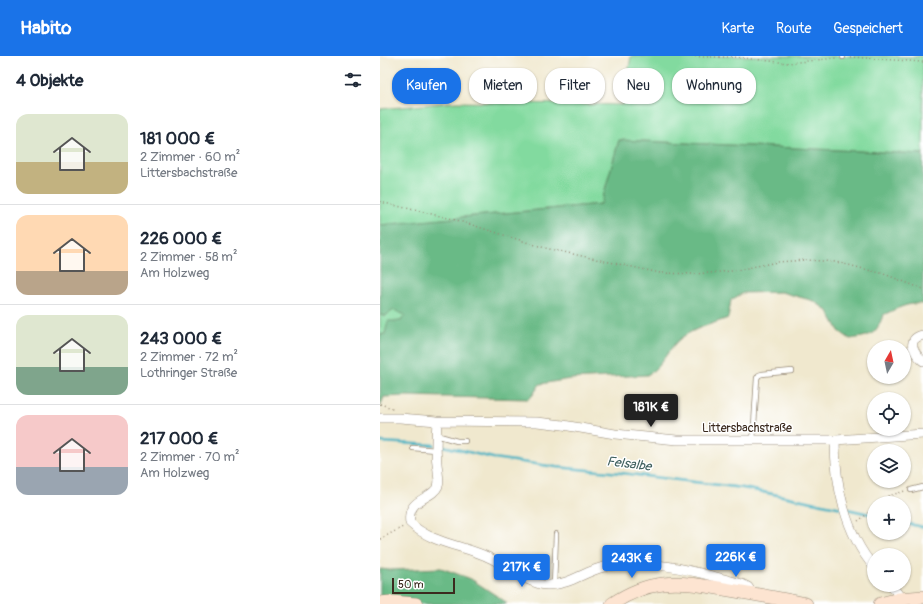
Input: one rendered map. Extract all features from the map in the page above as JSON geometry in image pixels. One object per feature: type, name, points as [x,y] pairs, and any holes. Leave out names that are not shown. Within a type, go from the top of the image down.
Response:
[{"type":"main road","points":[[612,604],[624,596],[640,589],[663,584],[677,583],[752,593],[806,604]]},
{"type":"main road","points":[[880,604],[912,600]]},
{"type":"main road","points":[[380,603],[391,602],[416,604]]},
{"type":"street","points":[[923,335],[916,337],[912,343],[916,355],[923,361]]},
{"type":"street","name":"Littersbachstraße","points":[[380,418],[437,421],[536,422],[650,438],[753,441],[835,440],[923,434]]},
{"type":"street","points":[[437,421],[436,449],[439,477],[438,485],[435,490],[413,507],[410,515],[410,523],[421,532],[435,539],[489,557],[535,582],[547,585],[565,583],[592,570],[603,567],[642,564],[682,569],[710,575],[742,584],[748,587],[752,593]]},
{"type":"street","points":[[835,440],[837,472],[845,508],[860,548],[867,558]]},
{"type":"street","points":[[896,592],[912,600]]},
{"type":"lane","points":[[753,441],[756,378],[762,374],[792,370]]},
{"type":"lane","points":[[436,437],[465,441]]},
{"type":"lane","points":[[413,448],[436,449]]},
{"type":"lane","points":[[911,490],[923,487]]},
{"type":"lane","points":[[554,585],[556,534]]},
{"type":"path","points":[[691,56],[734,57],[788,63],[843,56],[923,62]]},
{"type":"path","points":[[380,202],[453,219],[545,248],[660,273],[694,274],[732,271],[778,262],[836,262],[884,274],[923,289]]},
{"type":"path","points":[[888,496],[911,490]]},
{"type":"path","points":[[851,527],[867,514]]},
{"type":"path","points":[[380,539],[410,523]]},
{"type":"green space","points":[[631,56],[923,56],[923,154],[619,140],[601,204],[380,225],[380,109],[434,104],[461,104],[461,102],[469,102],[469,104],[664,104],[664,68],[629,68]]},
{"type":"green space","points":[[619,140],[923,154],[923,304],[912,304],[897,308],[883,315],[878,327],[871,334],[850,339],[839,331],[828,311],[814,301],[781,292],[743,293],[731,300],[728,318],[698,329],[681,338],[676,342],[657,367],[647,375],[570,379],[540,384],[532,396],[528,399],[406,396],[384,397],[380,407],[380,335],[385,334],[388,321],[401,321],[405,315],[394,310],[385,316],[380,315],[380,225],[601,204]]},
{"type":"green space","points":[[394,309],[405,315],[398,325],[387,333],[380,335],[380,315],[385,316]]},
{"type":"green space","points":[[441,568],[471,579],[506,602],[506,604],[380,604],[380,569]]},
{"type":"waterway","name":"Felsalbe","points":[[380,442],[434,445]]},
{"type":"waterway","name":"Felsalbe","points":[[439,445],[493,458],[556,467],[621,473],[743,488],[842,508]]},
{"type":"waterway","name":"Felsalbe","points":[[847,509],[867,513]]},
{"type":"waterway","name":"Felsalbe","points":[[911,524],[923,527]]}]
